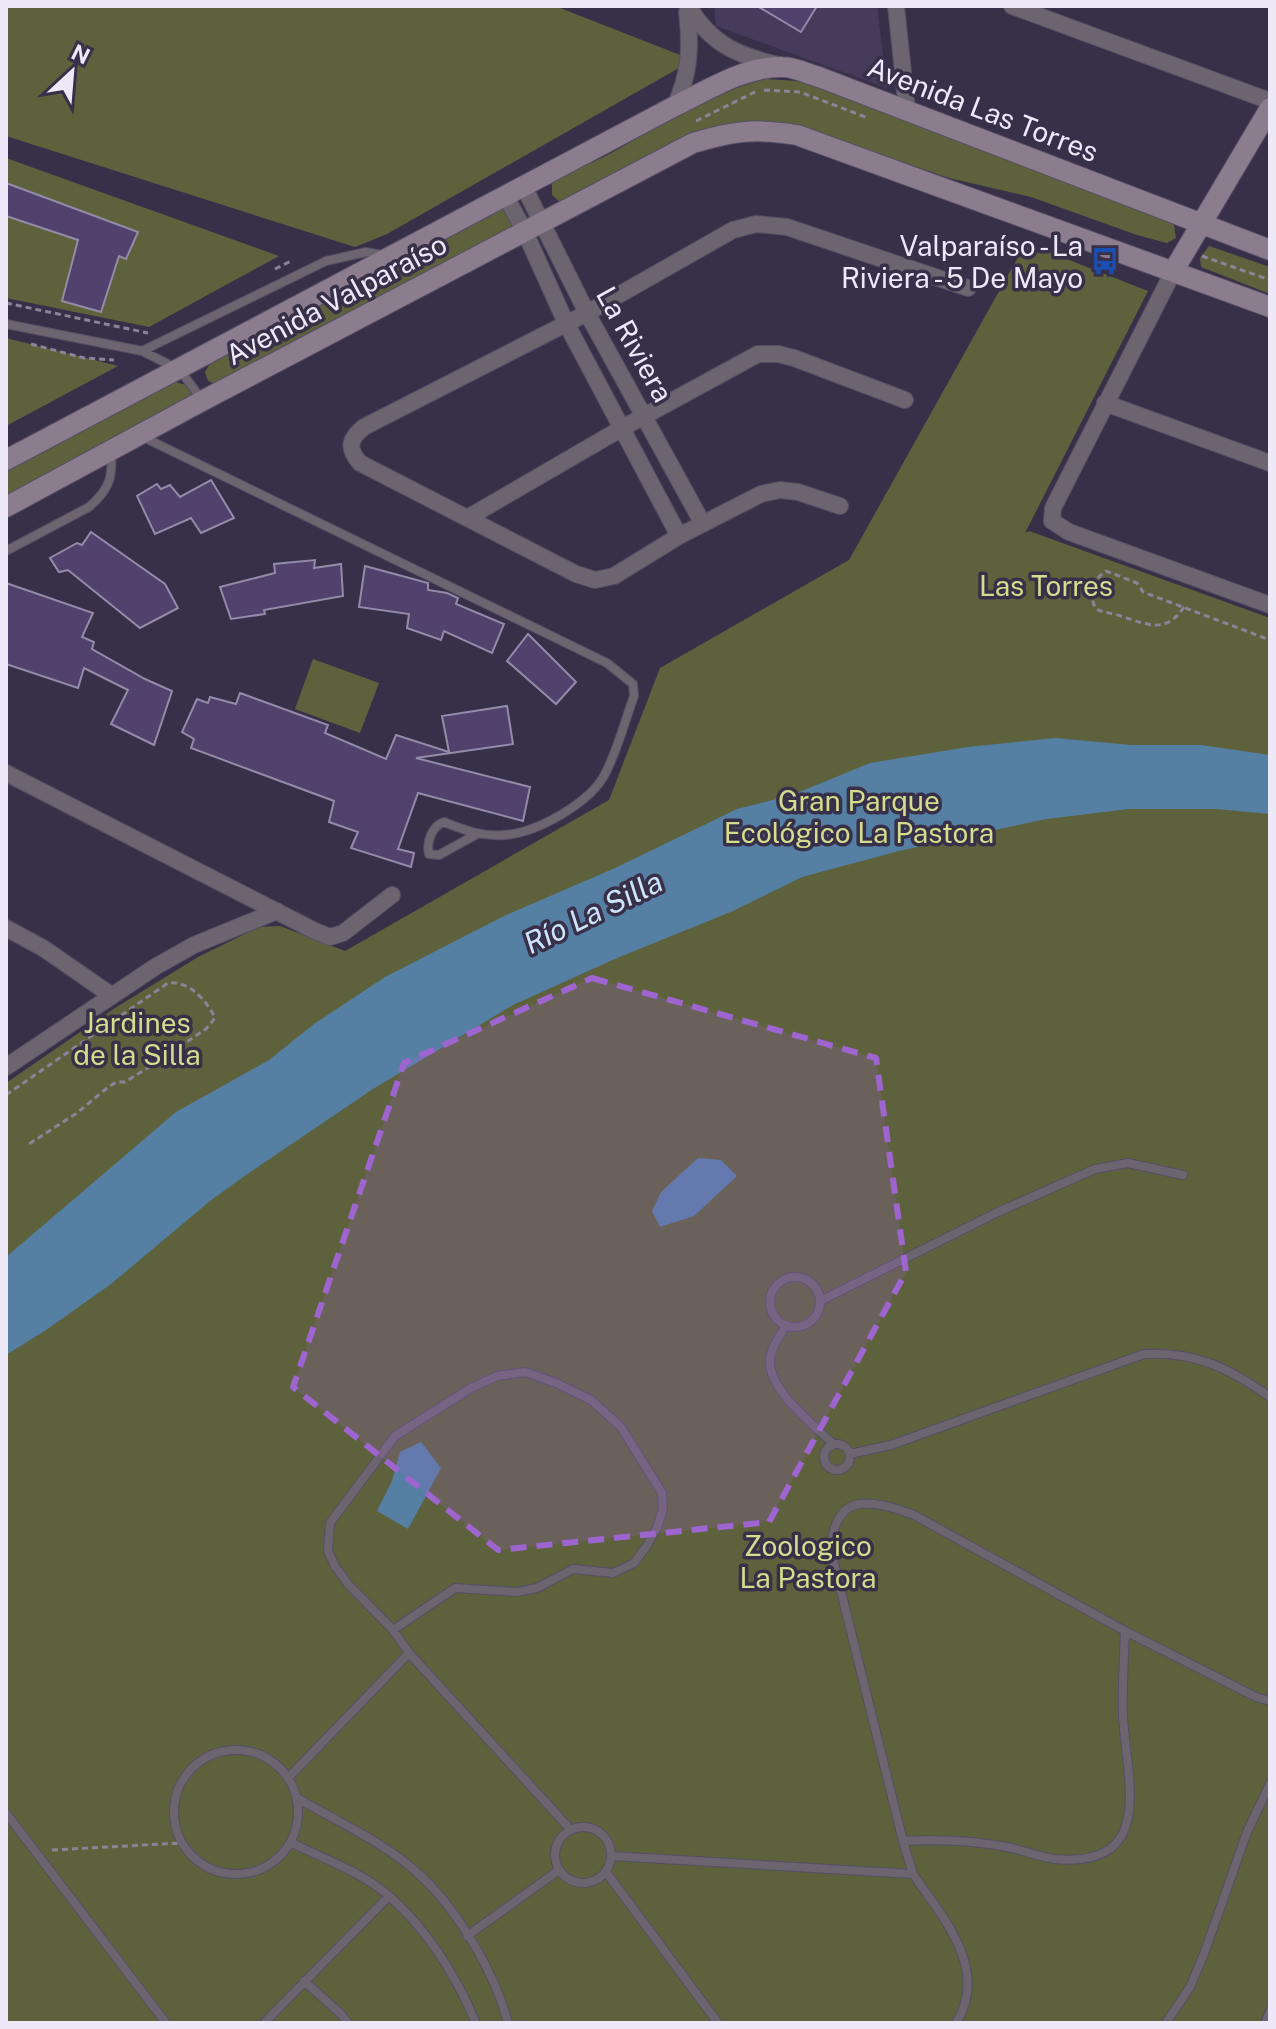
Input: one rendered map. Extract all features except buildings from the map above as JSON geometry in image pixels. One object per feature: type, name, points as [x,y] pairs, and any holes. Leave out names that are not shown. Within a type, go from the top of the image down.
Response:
[{"type":"main road","points":[[675,106],[727,80],[784,67]]},
{"type":"main road","name":"Avenida Las Torres","points":[[784,67],[907,110],[1270,250]]},
{"type":"main road","name":"Avenida Valparaíso","points":[[6,460],[675,106]]},
{"type":"main road","points":[[1270,108],[1174,270],[1270,307]]},
{"type":"main road","name":"Avenida Valparaíso","points":[[6,507],[693,143],[723,134],[761,129],[797,135],[1174,270]]},
{"type":"street","points":[[687,6],[700,26],[718,42],[747,57],[784,67]]},
{"type":"street","points":[[675,106],[690,64],[687,6]]},
{"type":"street","points":[[896,6],[907,110]]},
{"type":"street","points":[[1012,6],[1270,101]]},
{"type":"street","name":"La Riviera","points":[[515,192],[646,417],[703,524]]},
{"type":"street","points":[[840,506],[798,492],[780,490],[761,494],[679,536],[614,576],[595,580],[576,574],[360,463],[351,453],[351,443],[364,427],[587,313],[733,230],[756,224],[787,227],[968,288]]},
{"type":"street","name":"La Riviera","points":[[534,227],[566,323],[624,427],[679,536]]},
{"type":"street","points":[[1174,270],[1053,508],[1052,521],[1069,532],[1270,605]]},
{"type":"street","points":[[469,517],[758,354],[794,358],[905,400]]},
{"type":"street","points":[[1105,403],[1270,463]]},
{"type":"street","points":[[6,773],[330,937],[336,936],[392,895]]},
{"type":"street","points":[[6,1067],[111,995],[194,945],[277,911]]},
{"type":"street","points":[[6,928],[43,948],[111,995]]},
{"type":"lane","points":[[142,351],[326,261],[366,252],[379,252],[392,257]]},
{"type":"lane","points":[[6,324],[142,351],[180,370],[202,401]]},
{"type":"lane","points":[[140,436],[607,663],[633,684],[634,696],[606,773],[586,799],[546,822],[506,835],[477,834],[444,822],[432,831],[427,847],[429,854],[439,855],[477,834]]},
{"type":"lane","points":[[6,551],[89,507],[100,498],[113,473],[111,450]]},
{"type":"lane","points":[[820,1301],[998,1212],[1095,1169],[1128,1163],[1183,1175]]},
{"type":"lane","points":[[804,1278],[818,1292],[820,1301],[813,1320],[796,1328],[786,1326],[771,1313],[771,1293],[784,1279],[804,1278]]},
{"type":"lane","points":[[786,1326],[770,1357],[770,1373],[780,1391],[833,1444],[844,1445],[850,1454],[849,1464],[840,1470],[830,1468],[824,1460],[825,1450],[833,1444]]},
{"type":"lane","points":[[850,1454],[891,1445],[1144,1354],[1169,1353],[1194,1357],[1237,1373],[1270,1397]]},
{"type":"lane","points":[[393,1630],[455,1588],[517,1592],[537,1588],[573,1569],[613,1573],[634,1563],[657,1528],[663,1509],[662,1493],[621,1427],[591,1400],[556,1383],[525,1372],[497,1376],[471,1388],[395,1436],[338,1510],[330,1523],[327,1538],[328,1551],[348,1584],[393,1630],[409,1653],[571,1830]]},
{"type":"lane","points":[[956,2023],[965,2006],[969,1980],[967,1964],[946,1923],[913,1874],[831,1551],[832,1534],[850,1505],[883,1503],[914,1515],[1125,1631],[1256,1697],[1270,1701]]},
{"type":"lane","points":[[903,1841],[940,1838],[1006,1847],[1053,1859],[1095,1859],[1113,1849],[1126,1825],[1131,1806],[1123,1715],[1125,1631]]},
{"type":"lane","points":[[289,1777],[409,1653]]},
{"type":"lane","points":[[242,1750],[259,1755],[289,1777],[297,1798],[297,1822],[292,1843],[263,1868],[241,1874],[220,1872],[195,1860],[181,1843],[173,1820],[174,1798],[184,1776],[199,1761],[220,1752],[242,1750]]},
{"type":"lane","points":[[1166,2023],[1190,1987],[1247,1832],[1270,1784]]},
{"type":"lane","points":[[297,1798],[386,1850],[421,1877],[452,1913],[484,1963],[508,2023]]},
{"type":"lane","points":[[6,1813],[166,2023]]},
{"type":"lane","points":[[582,1827],[603,1835],[610,1845],[612,1856],[606,1872],[596,1881],[582,1883],[569,1880],[559,1870],[555,1859],[561,1837],[582,1827]]},
{"type":"lane","points":[[292,1843],[350,1871],[389,1896],[416,1923],[446,1962],[476,2023]]},
{"type":"lane","points":[[612,1856],[913,1874]]},
{"type":"lane","points":[[467,1936],[559,1870]]},
{"type":"lane","points":[[606,1872],[718,2023]]},
{"type":"lane","points":[[264,2023],[389,1896]]},
{"type":"lane","points":[[304,1981],[348,2023]]},
{"type":"lane","points":[[1265,2023],[1270,2011]]},
{"type":"path","points":[[1202,256],[1270,280]]},
{"type":"path","points":[[265,275],[293,260]]},
{"type":"path","points":[[6,303],[152,334]]},
{"type":"path","points":[[19,341],[84,358],[121,361]]},
{"type":"path","points":[[1184,607],[1176,620],[1163,625],[1132,620],[1096,609],[1091,599],[1093,585],[1098,576],[1106,571],[1137,583],[1143,592],[1184,607],[1270,640]]},
{"type":"path","points":[[6,1095],[168,983],[177,982],[197,994],[215,1018],[206,1029],[125,1082],[116,1082],[77,1113],[29,1144]]},
{"type":"path","points":[[34,1851],[181,1843]]},
{"type":"highlighted area","points":[[592,978],[876,1058],[906,1272],[769,1522],[498,1550],[293,1387],[404,1063]]},
{"type":"shaded area","points":[[714,6],[877,6],[887,88],[716,26]]},
{"type":"green space","points":[[6,6],[555,6],[693,60],[387,234],[355,247],[6,136]]},
{"type":"green space","points":[[765,79],[797,81],[830,91],[1155,215],[1174,225],[1176,238],[1167,243],[1137,235],[1031,197],[949,178],[855,146],[762,123],[562,204],[552,195],[552,183],[567,174],[706,102]]},
{"type":"green space","points":[[6,158],[279,256],[149,327],[6,298]]},
{"type":"green space","points":[[505,207],[516,229],[217,385],[208,381],[205,372],[211,362]]},
{"type":"green space","name":"Zoologico La Pastora","points":[[1026,243],[1148,291],[1025,533],[1029,531],[1270,618],[1270,2023],[6,2023],[6,1083],[115,1008],[198,957],[259,927],[280,926],[345,951],[609,800],[660,668],[849,560]]},
{"type":"green space","points":[[1209,246],[1270,267],[1270,294],[1201,267],[1200,258]]},
{"type":"green space","points":[[6,338],[118,366],[6,426]]},
{"type":"green space","points":[[169,380],[186,385],[191,391],[190,400],[6,497],[6,464]]},
{"type":"green space","points":[[313,659],[379,683],[360,733],[295,709]]},
{"type":"water","name":"Río La Silla","points":[[1055,738],[1131,745],[1201,745],[1270,755],[1270,814],[1216,809],[1129,809],[1046,819],[899,851],[802,877],[733,911],[513,1005],[373,1089],[210,1201],[111,1284],[6,1355],[6,1257],[176,1112],[269,1060],[314,1024],[385,977],[504,916],[615,868],[737,809],[792,795],[870,763],[968,747]]},
{"type":"water","points":[[698,1158],[721,1160],[737,1176],[694,1216],[660,1227],[652,1211],[661,1192]]},
{"type":"water","points":[[421,1442],[441,1468],[408,1529],[377,1511],[392,1481],[400,1452]]},
{"type":"place","name":"Valparaíso - La Riviera - 5 De Mayo","points":[[1105,261]]},
{"type":"park label","name":"Las Torres","points":[[1046,585]]},
{"type":"park label","name":"Gran Parque Ecológico La Pastora","points":[[859,816]]},
{"type":"park label","name":"Jardines de la Silla","points":[[137,1038]]}]
